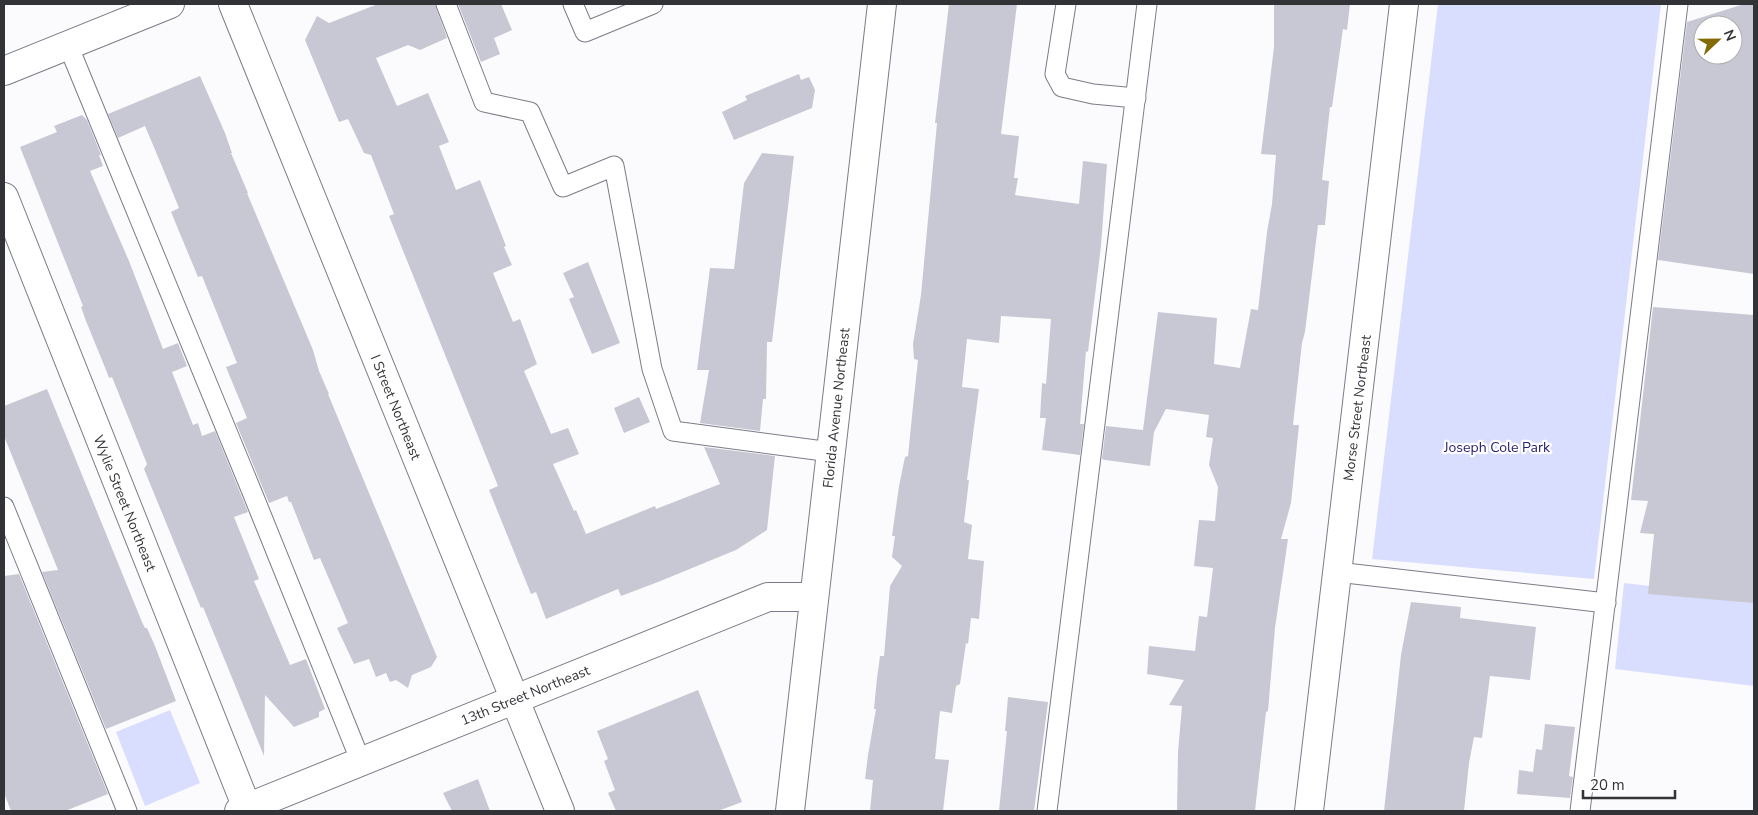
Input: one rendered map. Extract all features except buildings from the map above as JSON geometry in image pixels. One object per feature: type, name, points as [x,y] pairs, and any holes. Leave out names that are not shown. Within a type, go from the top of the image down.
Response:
[{"type":"street","points":[[4,72],[170,4]]},
{"type":"street","name":"I Street Northeast","points":[[233,4],[560,811]]},
{"type":"street","name":"Florida Avenue Northeast","points":[[790,811],[882,4]]},
{"type":"street","name":"Morse Street Northeast","points":[[1309,811],[1404,4]]},
{"type":"street","name":"Wylie Street Northeast","points":[[4,197],[245,810]]},
{"type":"street","name":"13th Street Northeast","points":[[245,810],[768,597],[814,597]]},
{"type":"lane","points":[[446,4],[484,102],[530,112],[563,187],[614,166],[652,369],[673,431],[831,452]]},
{"type":"lane","points":[[573,4],[585,32],[652,4]]},
{"type":"lane","points":[[1066,4],[1055,74],[1062,87],[1093,94],[1136,98]]},
{"type":"lane","points":[[1047,811],[1147,4]]},
{"type":"lane","points":[[1580,811],[1678,4]]},
{"type":"lane","points":[[68,45],[249,482],[361,762]]},
{"type":"lane","points":[[4,507],[127,811]]},
{"type":"lane","points":[[1337,572],[1606,603]]},
{"type":"green space","name":"Joseph Cole Park","points":[[1438,4],[1661,4],[1594,579],[1372,559]]},
{"type":"green space","points":[[1624,583],[1754,598],[1754,686],[1615,669]]},
{"type":"green space","points":[[170,710],[200,783],[145,806],[116,732]]}]
